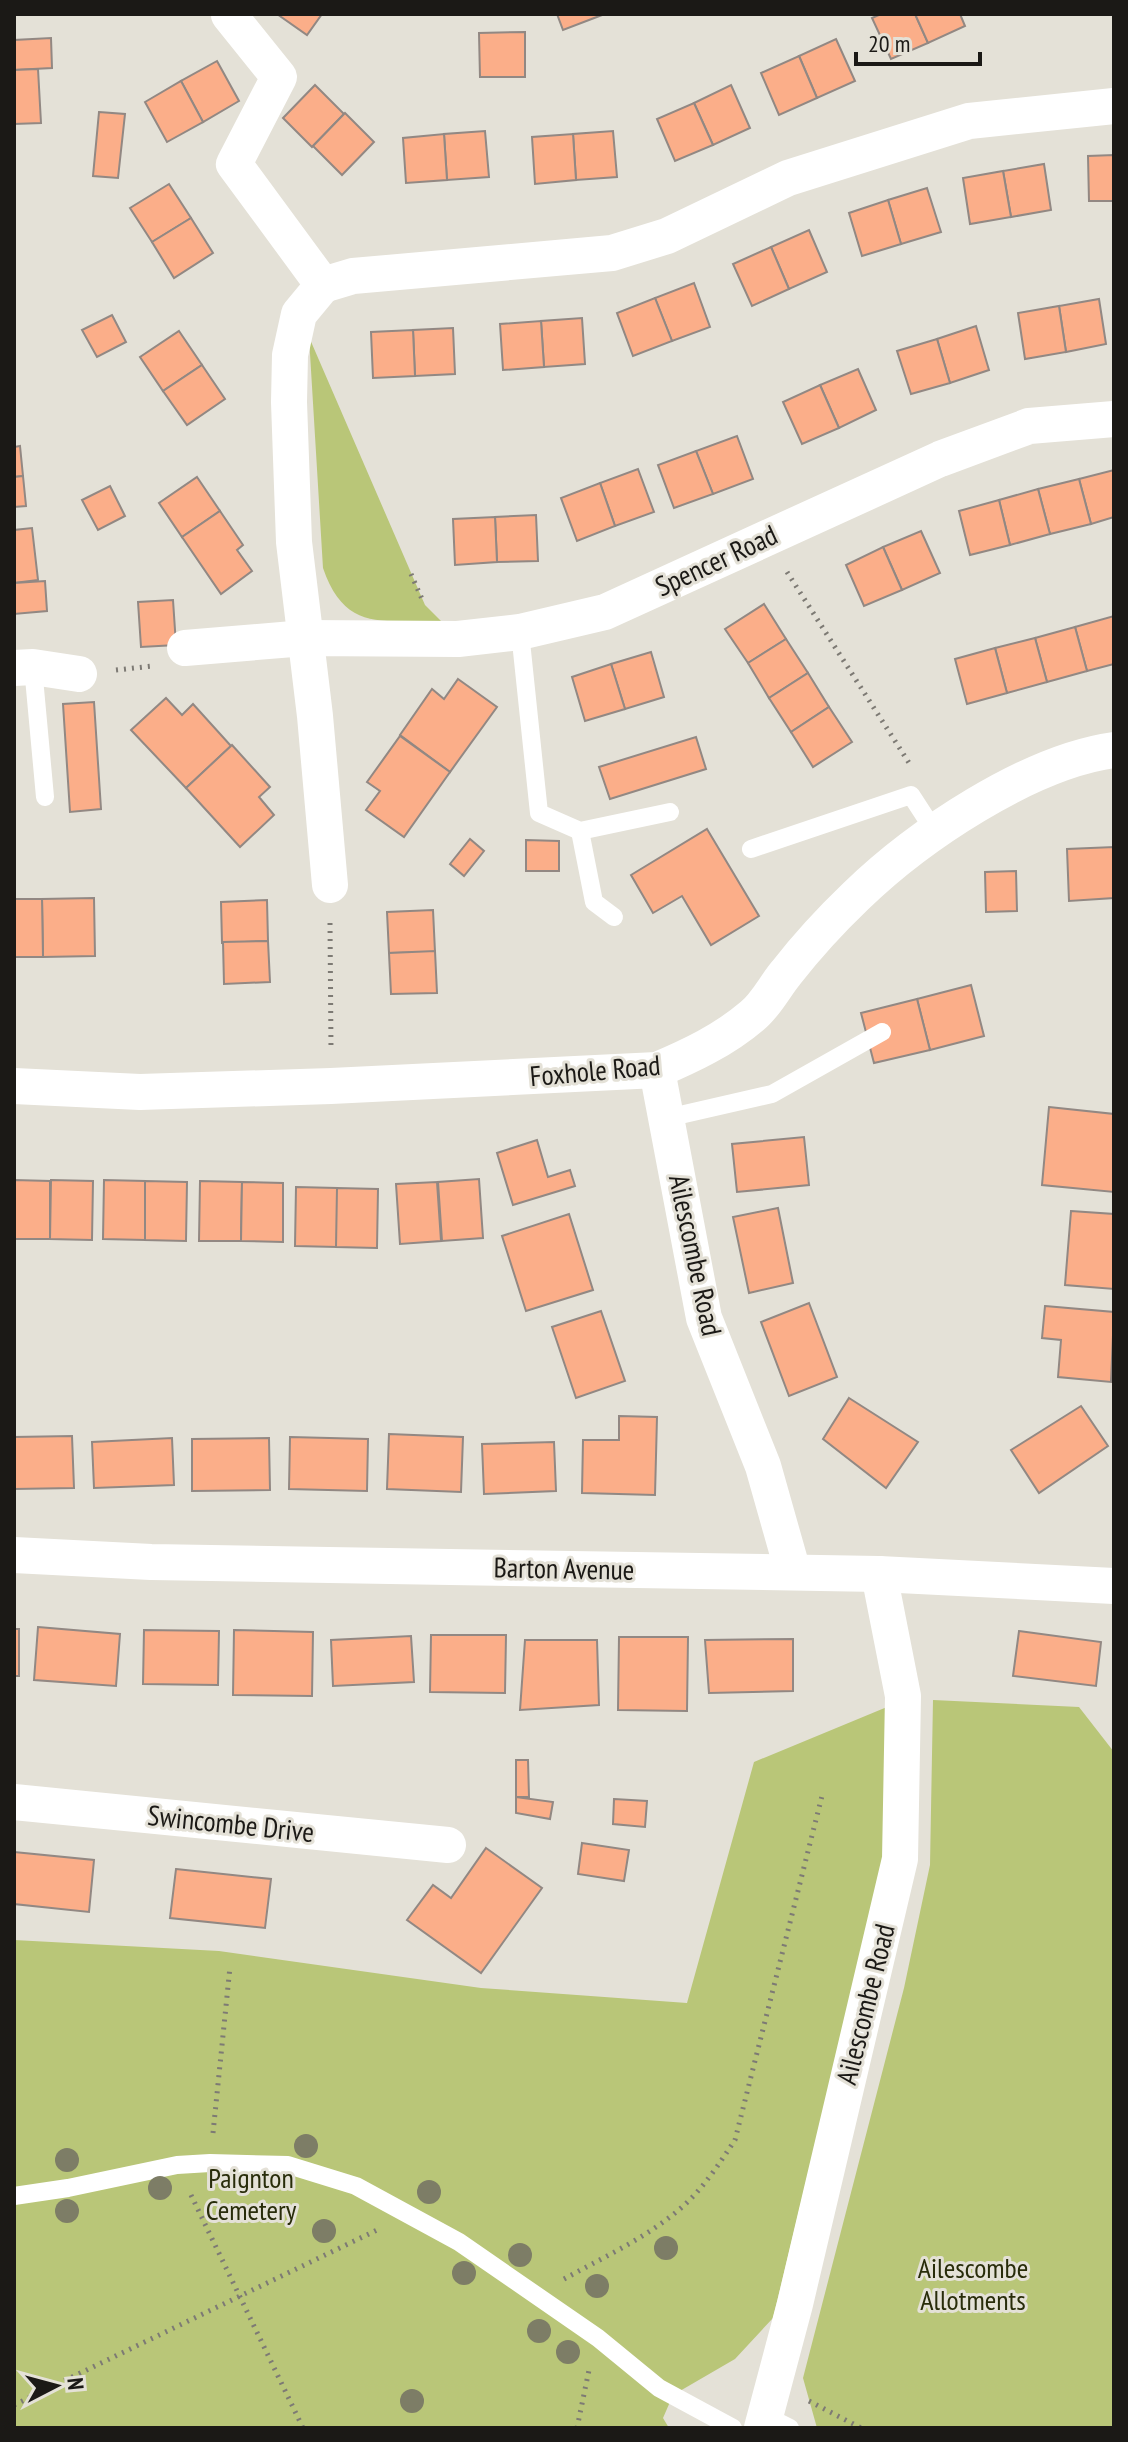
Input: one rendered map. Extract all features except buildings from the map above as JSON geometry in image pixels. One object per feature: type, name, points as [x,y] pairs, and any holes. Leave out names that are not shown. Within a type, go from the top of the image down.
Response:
[{"type":"street","points":[[229,15],[279,77],[234,164],[323,285]]},
{"type":"street","points":[[330,885],[294,542],[290,355],[299,314],[323,285],[353,276],[612,253],[667,236],[788,178],[969,121],[1114,106]]},
{"type":"street","name":"Spencer Road","points":[[185,648],[305,638],[458,639],[520,632],[605,612],[840,502],[940,459],[1029,426],[1114,419]]},
{"type":"street","points":[[24,668],[79,674]]},
{"type":"street","name":"Foxhole Road","points":[[14,1086],[140,1092],[657,1070],[702,1050],[754,1015],[787,971],[857,895],[935,832],[999,792],[1048,767],[1114,750]]},
{"type":"street","name":"Ailescombe Road","points":[[657,1070],[704,1318],[763,1466],[793,1572]]},
{"type":"street","name":"Barton Avenue","points":[[14,1555],[151,1562],[879,1574],[1114,1586]]},
{"type":"street","name":"Ailescombe Road","points":[[765,2417],[795,2304],[900,1859],[903,1696],[879,1574]]},
{"type":"street","name":"Swincombe Drive","points":[[14,1802],[448,1845]]},
{"type":"lane","points":[[520,632],[539,813],[580,831],[670,812]]},
{"type":"lane","points":[[24,668],[45,797]]},
{"type":"lane","points":[[751,849],[911,795],[935,832]]},
{"type":"lane","points":[[580,831],[594,902],[614,917]]},
{"type":"lane","points":[[667,1118],[772,1094],[882,1032]]},
{"type":"lane","points":[[14,2196],[177,2165],[288,2165],[356,2186],[459,2242],[598,2338],[659,2388],[765,2417]]},
{"type":"path","points":[[411,574],[425,605]]},
{"type":"path","points":[[792,582],[912,768]]},
{"type":"path","points":[[330,885],[331,1086]]},
{"type":"path","points":[[537,2294],[651,2232],[706,2181],[735,2140],[823,1792]]},
{"type":"path","points":[[210,2163],[230,1967]]},
{"type":"path","points":[[177,2165],[303,2428]]},
{"type":"path","points":[[14,2405],[408,2215]]},
{"type":"path","points":[[577,2428],[583,2390],[598,2338]]},
{"type":"path","points":[[765,2417],[861,2428]]},
{"type":"green space","points":[[309,337],[425,605],[441,621],[369,618],[343,604],[332,589],[323,568]]},
{"type":"green space","name":"Ailescombe Allotments","points":[[933,1700],[1079,1707],[1114,1752],[1114,2428],[817,2428],[803,2378],[904,1988],[930,1865]]},
{"type":"green space","name":"Paignton Cemetery","points":[[887,1707],[884,1860],[773,2318],[735,2359],[673,2395],[663,2418],[669,2428],[14,2428],[14,1940],[219,1951],[481,1988],[687,2003],[754,1762]]}]
